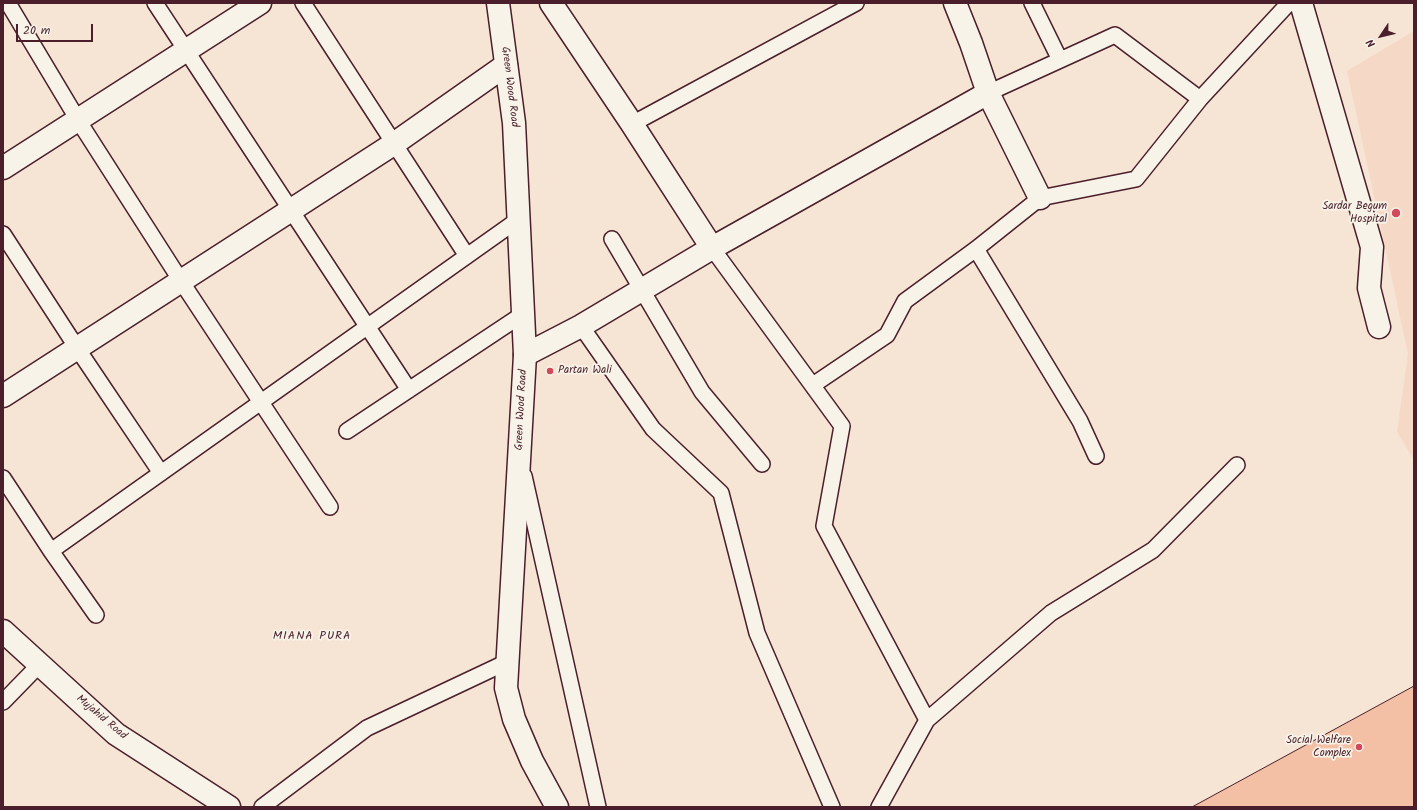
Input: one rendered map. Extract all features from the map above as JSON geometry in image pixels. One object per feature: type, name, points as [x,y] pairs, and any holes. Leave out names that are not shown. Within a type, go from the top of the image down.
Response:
[{"type":"street","points":[[3,168],[260,3]]},
{"type":"street","name":"Green Wood Road","points":[[498,3],[514,123],[525,355],[506,688],[514,719],[532,761],[557,807]]},
{"type":"street","points":[[551,3],[632,124],[712,248]]},
{"type":"street","points":[[955,3],[971,43],[988,93],[1040,198]]},
{"type":"street","points":[[1301,3],[1372,247],[1369,288],[1379,327]]},
{"type":"street","points":[[3,396],[395,143],[506,65]]},
{"type":"street","points":[[525,355],[581,326],[712,248],[988,93]]},
{"type":"street","name":"Mujahid Road","points":[[3,631],[116,734],[229,807]]},
{"type":"lane","points":[[154,3],[409,390]]},
{"type":"lane","points":[[303,3],[467,256]]},
{"type":"lane","points":[[632,124],[856,3]]},
{"type":"lane","points":[[1032,3],[1060,60]]},
{"type":"lane","points":[[813,385],[887,335],[905,301],[976,249],[1040,198],[1136,179],[1200,99],[1289,3]]},
{"type":"lane","points":[[10,6],[78,120],[181,281],[330,507]]},
{"type":"lane","points":[[988,93],[1115,35],[1200,99]]},
{"type":"lane","points":[[51,551],[519,219]]},
{"type":"lane","points":[[3,234],[161,473]]},
{"type":"lane","points":[[612,239],[702,392],[762,464]]},
{"type":"lane","points":[[712,248],[842,426],[824,526],[927,720]]},
{"type":"lane","points":[[976,249],[1080,421],[1096,456]]},
{"type":"lane","points":[[347,431],[523,314]]},
{"type":"lane","points":[[581,326],[653,429],[721,493],[757,633],[832,807]]},
{"type":"lane","points":[[519,455],[598,807]]},
{"type":"lane","points":[[879,807],[927,720],[1051,612],[1153,550],[1238,465]]},
{"type":"lane","points":[[3,478],[51,551],[96,615]]},
{"type":"lane","points":[[262,807],[367,728],[507,662]]},
{"type":"lane","points":[[3,702],[40,664]]},
{"type":"shaded area","name":"Sardar Begum Hospital","points":[[1414,31],[1414,460],[1397,432],[1408,354],[1347,71]]},
{"type":"building","name":"Social Welfare Complex","points":[[1414,686],[1414,807],[1192,807]]},
{"type":"place","name":"Sardar Begum Hospital","points":[[1396,213]]},
{"type":"place","name":"Partan Wali","points":[[550,371]]},
{"type":"place","name":"Social Welfare Complex","points":[[1359,747]]},
{"type":"district","name":"MIANA PURA","points":[[312,637]]}]
